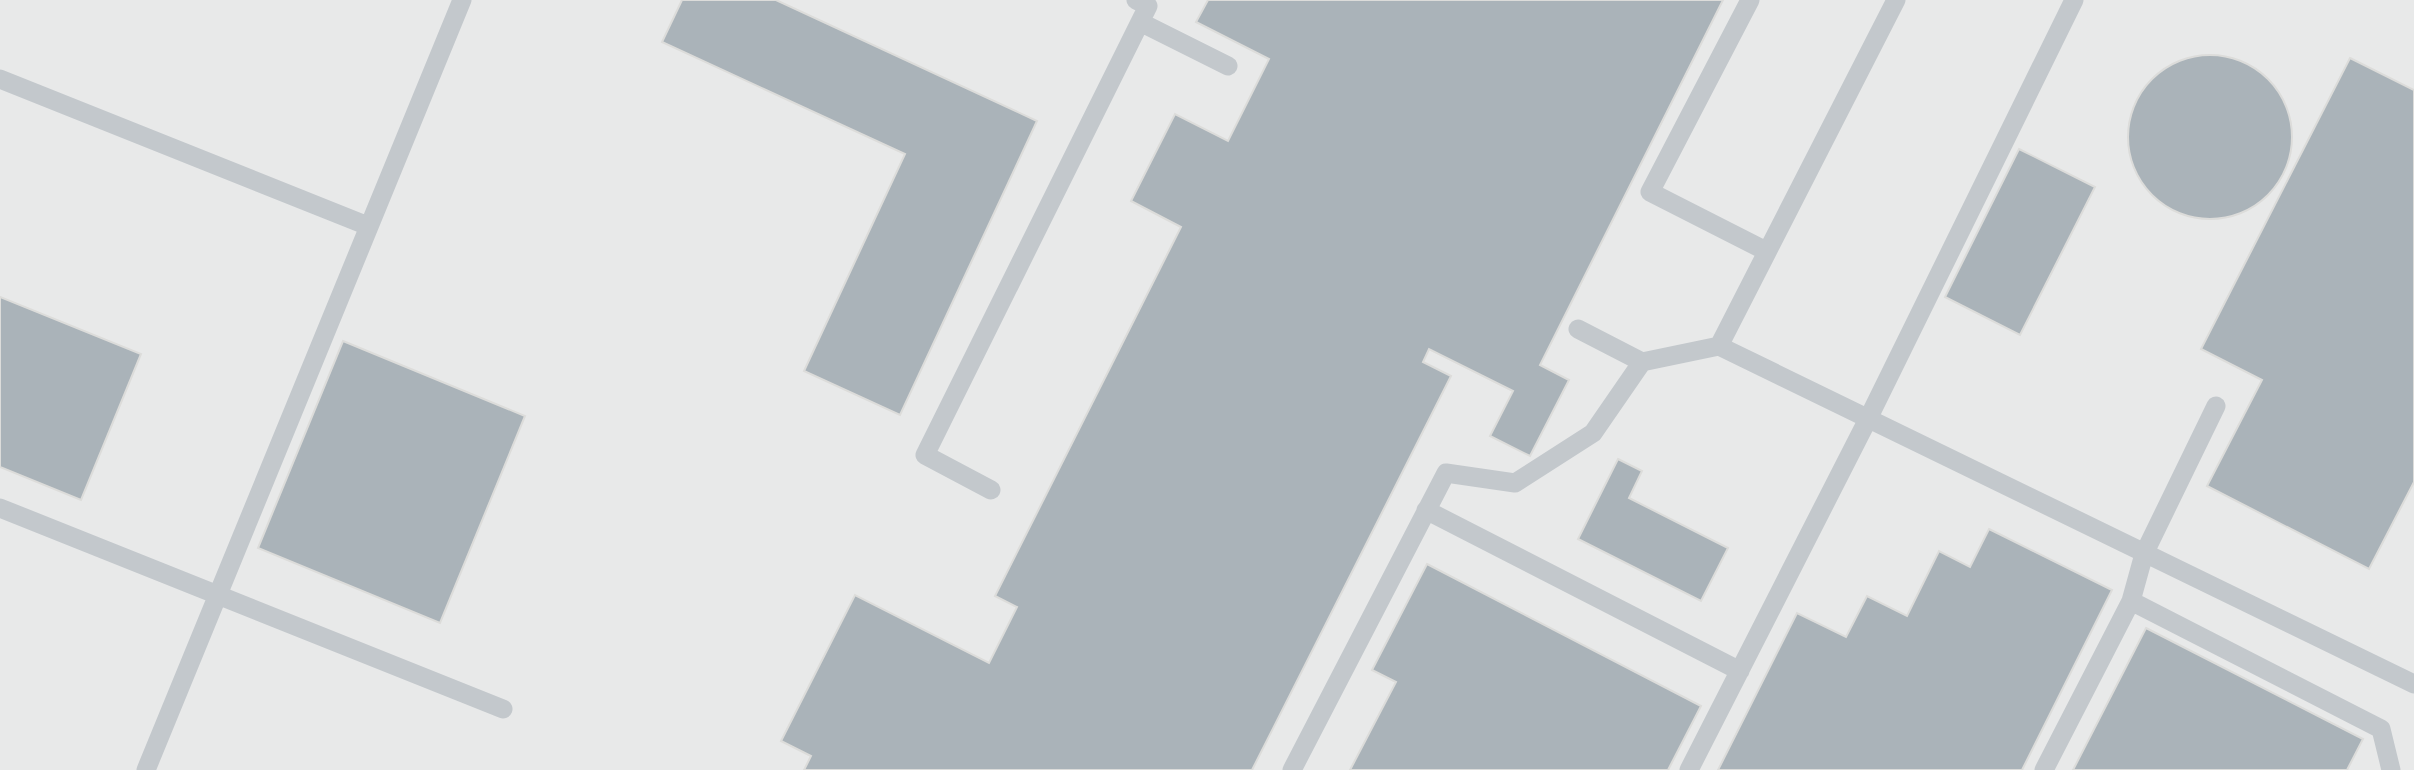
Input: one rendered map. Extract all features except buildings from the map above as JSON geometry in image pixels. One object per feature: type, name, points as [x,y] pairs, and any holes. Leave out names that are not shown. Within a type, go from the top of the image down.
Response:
[{"type":"lane","points":[[146,770],[462,0]]},
{"type":"lane","points":[[991,490],[925,455],[1148,6],[1136,0]]},
{"type":"lane","points":[[1750,0],[1650,192],[1766,251]]},
{"type":"lane","points":[[1719,346],[1896,0]]},
{"type":"lane","points":[[1689,770],[1868,419],[2074,0]]},
{"type":"lane","points":[[1140,22],[1228,66]]},
{"type":"lane","points":[[0,79],[368,226]]},
{"type":"lane","points":[[1578,329],[1642,362],[1719,346],[2414,684]]},
{"type":"lane","points":[[1292,770],[1446,473],[1515,483],[1592,433],[1642,362]]},
{"type":"lane","points":[[2044,770],[2131,601],[2144,554],[2216,406]]},
{"type":"lane","points":[[0,508],[503,709]]},
{"type":"lane","points":[[1426,510],[1740,671]]},
{"type":"lane","points":[[2131,601],[2381,729],[2391,770]]},
{"type":"shaded area","points":[[0,0],[2414,0],[2414,770],[0,770]]}]
